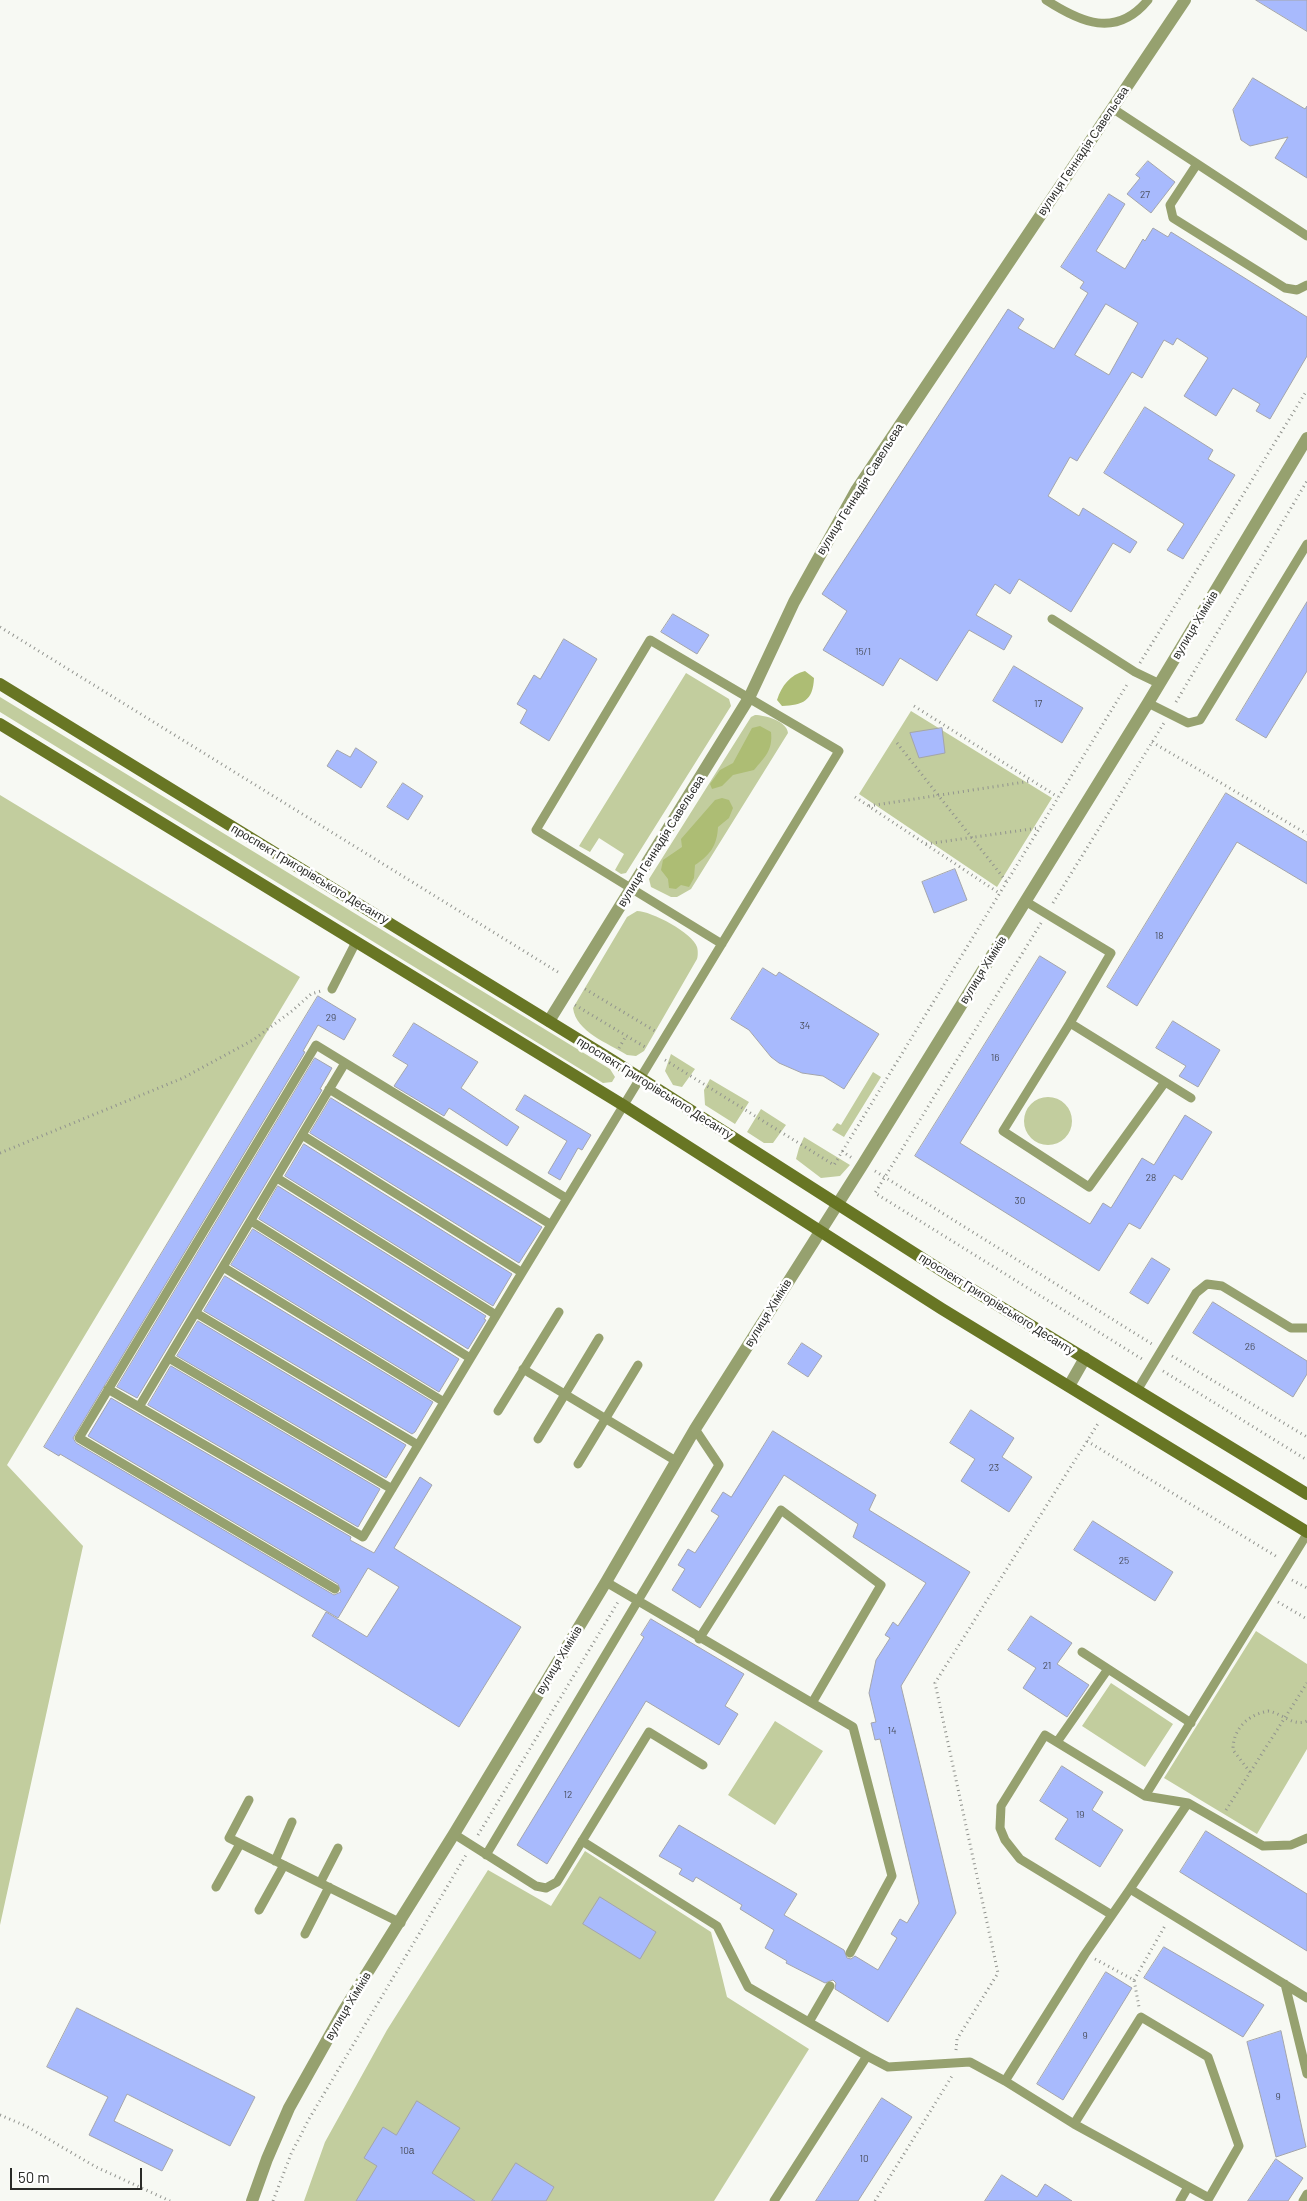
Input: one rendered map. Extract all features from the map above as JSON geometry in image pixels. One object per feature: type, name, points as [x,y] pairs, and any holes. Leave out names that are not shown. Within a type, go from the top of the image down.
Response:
[{"type":"street","name":"вулиця Геннадія Савельєва","points":[[549,1021],[749,698],[794,602],[857,489],[1185,0]]},
{"type":"street","name":"вулиця Хіміків","points":[[252,2201],[267,2159],[289,2108],[344,2010],[401,1923],[606,1582],[695,1429],[863,1164],[1160,684],[1307,438]]},
{"type":"street","name":"проспект Григорівського Десанту","points":[[0,684],[549,1021],[950,1276],[1138,1389],[1307,1494]]},
{"type":"street","points":[[0,724],[623,1105],[942,1309],[1307,1533]]},
{"type":"street","points":[[1068,1386],[1086,1358]]},
{"type":"lane","points":[[1046,0],[1079,20],[1099,23],[1127,17],[1148,0]]},
{"type":"lane","points":[[1112,108],[1307,236]]},
{"type":"lane","points":[[1197,164],[1170,205],[1173,218],[1285,288],[1297,290],[1307,285]]},
{"type":"lane","points":[[1148,703],[1188,723],[1200,720],[1307,544]]},
{"type":"lane","points":[[1052,619],[1135,672],[1160,684]]},
{"type":"lane","points":[[108,1389],[363,1537],[550,1224],[665,1038],[840,751],[650,640],[536,830],[722,944]]},
{"type":"lane","points":[[1025,901],[1111,953],[1070,1024],[1003,1131],[1089,1187],[1165,1082]]},
{"type":"lane","points":[[332,989],[356,942]]},
{"type":"lane","points":[[1070,1024],[1191,1098]]},
{"type":"lane","points":[[335,1589],[79,1438],[316,1045],[566,1198]]},
{"type":"lane","points":[[140,1407],[345,1063]]},
{"type":"lane","points":[[329,1089],[550,1224]]},
{"type":"lane","points":[[302,1135],[522,1272]]},
{"type":"lane","points":[[277,1178],[496,1315]]},
{"type":"lane","points":[[251,1221],[470,1358]]},
{"type":"lane","points":[[224,1267],[444,1402]]},
{"type":"lane","points":[[1138,1389],[1196,1293],[1207,1284],[1222,1286],[1291,1328],[1307,1328]]},
{"type":"lane","points":[[498,1411],[558,1312]]},
{"type":"lane","points":[[196,1313],[418,1445]]},
{"type":"lane","points":[[538,1439],[599,1338]]},
{"type":"lane","points":[[169,1358],[392,1489]]},
{"type":"lane","points":[[578,1464],[638,1365]]},
{"type":"lane","points":[[524,1369],[676,1461]]},
{"type":"lane","points":[[486,1855],[719,1465],[695,1429]]},
{"type":"lane","points":[[699,1639],[780,1510],[881,1585],[812,1703]]},
{"type":"lane","points":[[1145,1796],[1307,1533]]},
{"type":"lane","points":[[606,1582],[699,1639],[853,1727],[892,1876],[850,1953]]},
{"type":"lane","points":[[1082,1652],[1191,1723]]},
{"type":"lane","points":[[1057,1742],[1108,1669]]},
{"type":"lane","points":[[454,1834],[536,1886],[546,1888],[556,1882],[649,1732],[703,1765]]},
{"type":"lane","points":[[1112,1915],[1020,1859],[1004,1840],[1000,1828],[1001,1806],[1045,1735],[1145,1796],[1188,1803],[1263,1846],[1291,1845],[1307,1838]]},
{"type":"lane","points":[[249,1800],[229,1838],[401,1923]]},
{"type":"lane","points":[[1005,2081],[1085,1954],[1188,1803]]},
{"type":"lane","points":[[274,1861],[292,1822]]},
{"type":"lane","points":[[582,1841],[717,1926],[748,1987],[888,2067],[970,2062],[1005,2081],[1074,2124],[1209,2198],[1239,2146],[1208,2057],[1140,2017],[1074,2124]]},
{"type":"lane","points":[[216,1887],[240,1844]]},
{"type":"lane","points":[[320,1883],[338,1848]]},
{"type":"lane","points":[[259,1910],[284,1865]]},
{"type":"lane","points":[[305,1934],[329,1887]]},
{"type":"lane","points":[[1130,1889],[1307,1998]]},
{"type":"lane","points":[[1285,1984],[1307,2074]]},
{"type":"lane","points":[[809,2022],[830,1986]]},
{"type":"lane","points":[[774,2201],[867,2056]]},
{"type":"lane","points":[[1180,2201],[1188,2187]]},
{"type":"lane","points":[[1303,2201],[1307,2194]]},
{"type":"path","points":[[564,998],[834,1165],[1307,390]]},
{"type":"path","points":[[1307,481],[1152,742],[875,1193],[1307,1460]]},
{"type":"path","points":[[0,627],[665,1038]]},
{"type":"path","points":[[914,706],[1058,797]]},
{"type":"path","points":[[1152,742],[1307,834]]},
{"type":"path","points":[[897,743],[1006,881]]},
{"type":"path","points":[[868,806],[1032,781]]},
{"type":"path","points":[[856,797],[999,893]]},
{"type":"path","points":[[925,844],[1039,828]]},
{"type":"path","points":[[0,1153],[183,1078],[253,1040],[292,1011],[311,994],[332,989]]},
{"type":"path","points":[[842,1151],[1162,1350],[1307,1437]]},
{"type":"path","points":[[875,2201],[952,2077],[957,2039],[998,1973],[935,1683],[1107,1409]]},
{"type":"path","points":[[1087,1441],[1289,1564]]},
{"type":"path","points":[[273,2201],[282,2176],[309,2119],[624,1592]]},
{"type":"path","points":[[1269,1596],[1307,1619]]},
{"type":"path","points":[[1218,1821],[1305,1690],[1307,1683]]},
{"type":"path","points":[[1250,1772],[1234,1750],[1233,1742],[1246,1720],[1261,1713],[1274,1712],[1299,1723],[1307,1721]]},
{"type":"path","points":[[1140,2017],[1134,1980],[1171,1915]]},
{"type":"path","points":[[1085,1954],[1134,1980]]},
{"type":"path","points":[[0,2115],[26,2126],[96,2167],[170,2201]]},
{"type":"green space","points":[[805,671],[814,678],[812,692],[809,697],[801,703],[782,706],[777,700],[784,685],[795,675]]},
{"type":"green space","points":[[686,673],[729,699],[731,706],[626,873],[621,874],[615,870],[624,854],[599,838],[590,852],[579,846]]},
{"type":"green space","points":[[0,697],[610,1069],[615,1077],[612,1082],[603,1083],[0,712]]},
{"type":"green space","points":[[911,711],[1052,798],[997,887],[859,794]]},
{"type":"green space","points":[[755,715],[780,722],[787,729],[788,733],[691,889],[677,897],[671,897],[651,887],[649,879],[751,717]]},
{"type":"green space","points":[[760,726],[771,732],[771,744],[765,757],[754,770],[733,775],[722,786],[712,789],[710,784],[720,770],[733,763],[752,728]]},
{"type":"green space","points":[[0,795],[300,977],[7,1465],[83,1546],[0,1925]]},
{"type":"green space","points":[[722,798],[729,800],[733,808],[729,818],[718,827],[712,849],[705,858],[695,865],[694,878],[689,887],[681,885],[676,889],[669,888],[668,879],[661,870],[663,860],[682,847],[681,839],[715,800]]},
{"type":"green space","points":[[637,911],[652,915],[680,929],[694,941],[698,953],[697,959],[644,1051],[636,1056],[627,1055],[586,1030],[575,1016],[573,1008],[627,917]]},
{"type":"green space","points":[[671,1054],[695,1069],[682,1087],[673,1085],[665,1071]]},
{"type":"green space","points":[[873,1072],[881,1077],[844,1137],[832,1130],[837,1123],[841,1125]]},
{"type":"green space","points":[[710,1079],[749,1102],[735,1124],[705,1105],[704,1090]]},
{"type":"green space","points":[[1043,1097],[1053,1097],[1062,1101],[1068,1107],[1071,1112],[1071,1130],[1062,1141],[1053,1145],[1043,1145],[1034,1141],[1028,1135],[1024,1126],[1024,1116],[1028,1107],[1034,1101]]},
{"type":"green space","points":[[761,1109],[786,1125],[773,1143],[764,1143],[747,1132]]},
{"type":"green space","points":[[804,1137],[850,1165],[840,1176],[821,1178],[796,1159]]},
{"type":"green space","points":[[1256,1631],[1307,1664],[1307,1749],[1257,1834],[1164,1778]]},
{"type":"green space","points":[[1111,1683],[1173,1724],[1145,1767],[1082,1726]]},
{"type":"green space","points":[[775,1721],[823,1751],[775,1825],[728,1795]]},
{"type":"green space","points":[[585,1851],[711,1932],[727,1997],[809,2049],[714,2201],[304,2201],[325,2142],[387,2030],[488,1870],[551,1906]]},
{"type":"building","points":[[1256,0],[1307,0],[1307,31]]},
{"type":"building","points":[[1253,78],[1305,109],[1307,106],[1307,178],[1275,158],[1288,137],[1250,146],[1241,140],[1233,110]]},
{"type":"building","points":[[1148,161],[1175,182],[1151,213],[1127,194],[1140,178],[1136,175]]},
{"type":"building","points":[[1109,194],[1125,204],[1096,251],[1125,269],[1143,239],[1145,241],[1153,228],[1168,237],[1171,232],[1307,317],[1307,356],[1270,419],[1256,411],[1260,404],[1233,388],[1216,416],[1184,396],[1208,358],[1177,338],[1173,345],[1164,340],[1142,378],[1132,372],[1077,461],[1070,457],[1048,496],[1079,516],[1083,508],[1137,542],[1130,553],[1113,543],[1071,612],[1019,579],[1010,594],[995,584],[976,615],[1012,636],[1004,650],[969,630],[937,681],[900,658],[883,686],[823,650],[847,611],[822,594],[1008,309],[1024,319],[1018,328],[1054,349],[1088,293],[1080,288],[1084,282],[1061,267]],"holes":[[[1106,304],[1138,323],[1109,375],[1075,355]]]},
{"type":"building","points":[[1145,407],[1213,450],[1208,459],[1235,475],[1183,559],[1167,550],[1184,524],[1104,473]]},
{"type":"building","points":[[1307,602],[1307,671],[1266,738],[1236,720]]},
{"type":"building","points":[[673,614],[709,635],[697,654],[661,632]]},
{"type":"building","points":[[564,639],[597,659],[549,741],[520,723],[527,710],[517,704],[534,675],[540,679]]},
{"type":"building","points":[[1014,666],[1083,708],[1062,743],[993,701]]},
{"type":"building","points":[[942,728],[945,753],[919,758],[910,733]]},
{"type":"building","points":[[356,748],[377,762],[361,788],[327,766],[337,750],[350,757]]},
{"type":"building","points":[[403,783],[423,796],[408,820],[387,807]]},
{"type":"building","points":[[1226,793],[1307,842],[1307,884],[1237,842],[1137,1006],[1107,987]]},
{"type":"building","points":[[955,869],[967,900],[934,913],[922,882]]},
{"type":"building","points":[[1040,956],[1066,972],[960,1143],[1090,1224],[1103,1203],[1111,1208],[1142,1158],[1154,1165],[1185,1115],[1212,1132],[1182,1180],[1174,1175],[1140,1229],[1129,1223],[1099,1271],[915,1156]]},
{"type":"building","points":[[763,968],[776,976],[779,972],[879,1034],[844,1089],[823,1076],[802,1073],[779,1063],[771,1057],[749,1030],[731,1019]]},
{"type":"building","points":[[318,996],[356,1019],[344,1040],[318,1025],[303,1051],[305,1052],[73,1438],[76,1443],[334,1595],[341,1592],[338,1584],[88,1436],[111,1398],[351,1537],[350,1540],[374,1553],[420,1477],[432,1485],[394,1548],[521,1627],[459,1727],[312,1636],[326,1612],[367,1637],[399,1587],[368,1568],[338,1618],[60,1454],[59,1456],[44,1447]]},
{"type":"building","points":[[1173,1021],[1220,1050],[1198,1087],[1179,1076],[1186,1066],[1156,1048]]},
{"type":"building","points":[[414,1023],[478,1062],[461,1088],[519,1127],[507,1146],[449,1108],[444,1116],[394,1086],[408,1065],[393,1056]]},
{"type":"building","points":[[315,1058],[332,1068],[320,1089],[322,1090],[137,1398],[117,1387]]},
{"type":"building","points":[[525,1095],[591,1135],[582,1150],[578,1148],[560,1180],[548,1173],[567,1141],[516,1110]]},
{"type":"building","points":[[331,1098],[542,1227],[519,1263],[310,1133]]},
{"type":"building","points":[[304,1144],[512,1274],[493,1306],[285,1176]]},
{"type":"building","points":[[278,1186],[486,1316],[484,1319],[486,1320],[468,1349],[259,1219]]},
{"type":"building","points":[[253,1229],[459,1359],[439,1392],[231,1265]]},
{"type":"building","points":[[1152,1258],[1170,1269],[1148,1304],[1130,1293]]},
{"type":"building","points":[[225,1276],[433,1402],[415,1432],[412,1434],[204,1311]]},
{"type":"building","points":[[1213,1302],[1307,1361],[1307,1374],[1293,1397],[1193,1333]]},
{"type":"building","points":[[198,1321],[406,1445],[386,1478],[177,1356]]},
{"type":"building","points":[[802,1343],[822,1356],[808,1377],[788,1364]]},
{"type":"building","points":[[171,1366],[380,1489],[358,1527],[148,1405]]},
{"type":"building","points":[[971,1410],[1014,1438],[1002,1457],[1032,1477],[1009,1512],[961,1481],[975,1459],[950,1443]]},
{"type":"building","points":[[773,1431],[876,1495],[869,1510],[970,1572],[901,1686],[956,1913],[888,2022],[835,1989],[836,1983],[833,1980],[825,1983],[786,1963],[787,1961],[765,1948],[774,1930],[740,1909],[742,1905],[696,1877],[693,1882],[679,1874],[682,1869],[659,1856],[679,1825],[797,1894],[784,1915],[844,1950],[847,1958],[851,1959],[855,1956],[878,1970],[897,1938],[891,1934],[900,1919],[907,1923],[919,1903],[880,1739],[875,1740],[871,1723],[876,1722],[869,1693],[876,1660],[890,1638],[885,1635],[893,1622],[898,1626],[926,1583],[853,1537],[858,1524],[784,1475],[700,1608],[672,1590],[685,1569],[678,1565],[688,1549],[695,1553],[719,1516],[711,1511],[723,1492],[731,1497]]},
{"type":"building","points":[[1093,1521],[1173,1572],[1155,1601],[1074,1550]]},
{"type":"building","points":[[1031,1616],[1072,1643],[1057,1664],[1089,1685],[1067,1717],[1023,1688],[1036,1668],[1008,1650]]},
{"type":"building","points":[[651,1619],[744,1674],[725,1706],[738,1714],[719,1745],[646,1701],[547,1864],[517,1845],[644,1637],[641,1635]]},
{"type":"building","points":[[1062,1766],[1103,1792],[1092,1810],[1123,1830],[1100,1867],[1055,1839],[1068,1819],[1040,1801]]},
{"type":"building","points":[[1206,1831],[1307,1894],[1307,1951],[1180,1872]]},
{"type":"building","points":[[600,1897],[656,1932],[640,1959],[583,1924]]},
{"type":"building","points":[[1164,1947],[1264,2005],[1243,2037],[1144,1978]]},
{"type":"building","points":[[1106,1972],[1132,1988],[1063,2100],[1037,2084]]},
{"type":"building","points":[[77,2008],[255,2097],[230,2146],[127,2094],[114,2121],[173,2150],[162,2171],[89,2135],[108,2097],[47,2067]]},
{"type":"building","points":[[1281,2031],[1306,2147],[1276,2157],[1247,2042]]},
{"type":"building","points":[[882,2098],[912,2117],[858,2201],[816,2201]]},
{"type":"building","points":[[417,2101],[460,2128],[432,2173],[475,2201],[356,2201],[377,2166],[364,2158],[383,2127],[396,2135]]},
{"type":"building","points":[[1276,2159],[1303,2178],[1288,2201],[1248,2201]]},
{"type":"building","points":[[516,2163],[554,2187],[546,2201],[492,2201]]},
{"type":"building","points":[[1002,2175],[1037,2197],[1045,2184],[1072,2201],[985,2201]]}]
